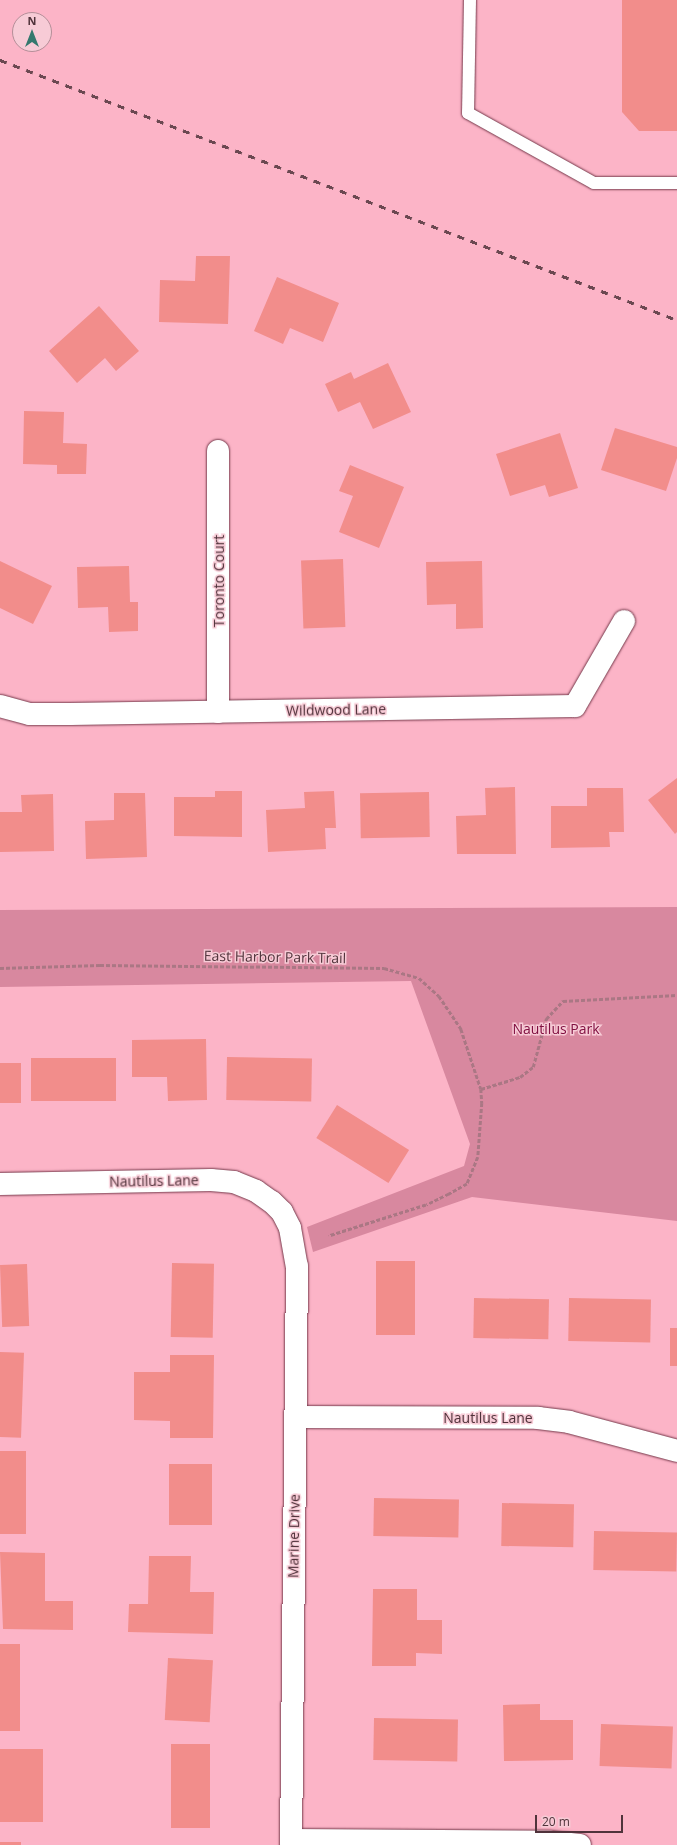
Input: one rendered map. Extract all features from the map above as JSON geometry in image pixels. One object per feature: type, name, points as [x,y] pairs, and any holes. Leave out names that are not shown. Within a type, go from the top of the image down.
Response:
[{"type":"street","name":"Toronto Court","points":[[218,451],[218,712]]},
{"type":"street","name":"Wildwood Lane","points":[[0,706],[30,714],[575,706],[624,621]]},
{"type":"street","name":"Nautilus Lane","points":[[0,1184],[211,1180],[234,1182],[256,1191],[272,1202],[282,1212],[290,1228]]},
{"type":"street","name":"Marine Drive","points":[[290,1228],[297,1266],[291,1842]]},
{"type":"street","name":"Nautilus Lane","points":[[295,1417],[538,1418],[568,1422],[677,1451]]},
{"type":"street","points":[[291,1842],[551,1842],[580,1845]]},
{"type":"lane","points":[[470,0],[468,113],[594,183],[677,183]]},
{"type":"path","name":"East Harbor Park Trail","points":[[0,968],[100,965],[384,968],[419,978],[439,996],[461,1029],[480,1089],[482,1103],[478,1157],[467,1184],[426,1205],[329,1236]]},
{"type":"path","points":[[480,1089],[520,1077],[533,1067],[546,1019],[563,1001],[677,995]]},
{"type":"green space","name":"Nautilus Park","points":[[677,907],[677,1221],[472,1197],[313,1252],[307,1227],[464,1166],[470,1144],[411,981],[0,987],[0,910]]},
{"type":"building","points":[[622,0],[677,0],[677,131],[639,131],[622,112]]},
{"type":"building","points":[[196,256],[230,256],[228,324],[159,322],[160,280],[195,281]]},
{"type":"building","points":[[277,277],[339,303],[323,342],[290,328],[283,344],[254,331]]},
{"type":"building","points":[[99,306],[139,351],[116,371],[105,358],[77,383],[49,351]]},
{"type":"building","points":[[388,363],[411,412],[373,429],[360,402],[338,412],[325,384],[351,372],[354,379]]},
{"type":"building","points":[[24,411],[64,412],[63,443],[87,444],[86,474],[57,474],[57,465],[23,464]]},
{"type":"building","points":[[615,428],[677,447],[677,458],[666,491],[601,470]]},
{"type":"building","points":[[560,433],[578,488],[549,497],[545,485],[510,496],[496,454]]},
{"type":"building","points":[[350,465],[404,487],[379,548],[339,532],[353,496],[339,491]]},
{"type":"building","points":[[343,559],[345,627],[303,628],[301,560]]},
{"type":"building","points":[[0,561],[52,586],[33,624],[0,608]]},
{"type":"building","points":[[482,561],[483,628],[456,629],[456,604],[427,605],[426,562]]},
{"type":"building","points":[[129,566],[130,602],[138,602],[138,631],[109,632],[108,607],[78,608],[77,567]]},
{"type":"building","points":[[677,778],[677,832],[675,834],[648,800]]},
{"type":"building","points":[[515,787],[516,854],[457,854],[456,816],[486,815],[485,788]]},
{"type":"building","points":[[587,788],[623,788],[624,832],[609,832],[610,847],[551,848],[551,806],[587,806]]},
{"type":"building","points":[[215,791],[242,791],[242,837],[174,836],[174,797],[215,797]]},
{"type":"building","points":[[334,791],[336,828],[325,828],[326,849],[268,852],[266,810],[305,808],[304,792]]},
{"type":"building","points":[[429,792],[430,837],[361,838],[360,793]]},
{"type":"building","points":[[114,793],[145,793],[147,857],[86,859],[85,821],[114,820]]},
{"type":"building","points":[[53,794],[54,851],[0,852],[0,812],[22,812],[21,795]]},
{"type":"building","points":[[206,1039],[207,1100],[168,1101],[167,1077],[132,1077],[132,1040]]},
{"type":"building","points":[[227,1057],[312,1058],[311,1101],[226,1100]]},
{"type":"building","points":[[31,1058],[116,1058],[116,1101],[31,1101]]},
{"type":"building","points":[[0,1063],[21,1063],[21,1103],[0,1103]]},
{"type":"building","points":[[337,1105],[409,1150],[388,1183],[316,1138]]},
{"type":"building","points":[[376,1261],[415,1261],[415,1335],[376,1335]]},
{"type":"building","points":[[172,1263],[214,1264],[213,1338],[171,1337]]},
{"type":"building","points":[[27,1264],[29,1326],[2,1327],[0,1265]]},
{"type":"building","points":[[474,1298],[549,1299],[548,1339],[473,1338]]},
{"type":"building","points":[[569,1298],[651,1299],[650,1342],[568,1341]]},
{"type":"building","points":[[670,1328],[677,1328],[677,1366],[670,1366]]},
{"type":"building","points":[[0,1352],[24,1353],[21,1438],[0,1437]]},
{"type":"building","points":[[170,1355],[214,1355],[213,1438],[170,1438],[170,1421],[134,1420],[134,1372],[170,1372]]},
{"type":"building","points":[[0,1451],[26,1451],[26,1534],[0,1534]]},
{"type":"building","points":[[169,1464],[212,1464],[212,1525],[169,1525]]},
{"type":"building","points":[[374,1498],[459,1499],[458,1537],[373,1536]]},
{"type":"building","points":[[502,1503],[574,1504],[573,1547],[501,1546]]},
{"type":"building","points":[[594,1531],[677,1532],[676,1571],[593,1570]]},
{"type":"building","points":[[0,1552],[45,1553],[45,1601],[73,1601],[73,1630],[3,1629]]},
{"type":"building","points":[[149,1556],[191,1556],[190,1592],[214,1592],[213,1634],[128,1632],[129,1604],[148,1604]]},
{"type":"building","points":[[373,1589],[417,1589],[417,1620],[442,1620],[442,1654],[416,1653],[416,1666],[372,1666]]},
{"type":"building","points":[[0,1644],[20,1644],[20,1731],[0,1731]]},
{"type":"building","points":[[168,1658],[213,1660],[210,1722],[165,1720]]},
{"type":"building","points":[[540,1704],[540,1720],[573,1720],[573,1760],[504,1761],[503,1705]]},
{"type":"building","points":[[374,1718],[458,1719],[457,1761],[373,1760]]},
{"type":"building","points":[[601,1724],[673,1727],[671,1768],[600,1766]]},
{"type":"building","points":[[171,1744],[210,1744],[210,1828],[171,1828]]},
{"type":"building","points":[[0,1749],[43,1749],[43,1822],[0,1822]]},
{"type":"building","points":[[0,1842],[21,1842],[21,1845],[0,1845]]},
{"type":"railway","points":[[0,60],[677,320]]}]
